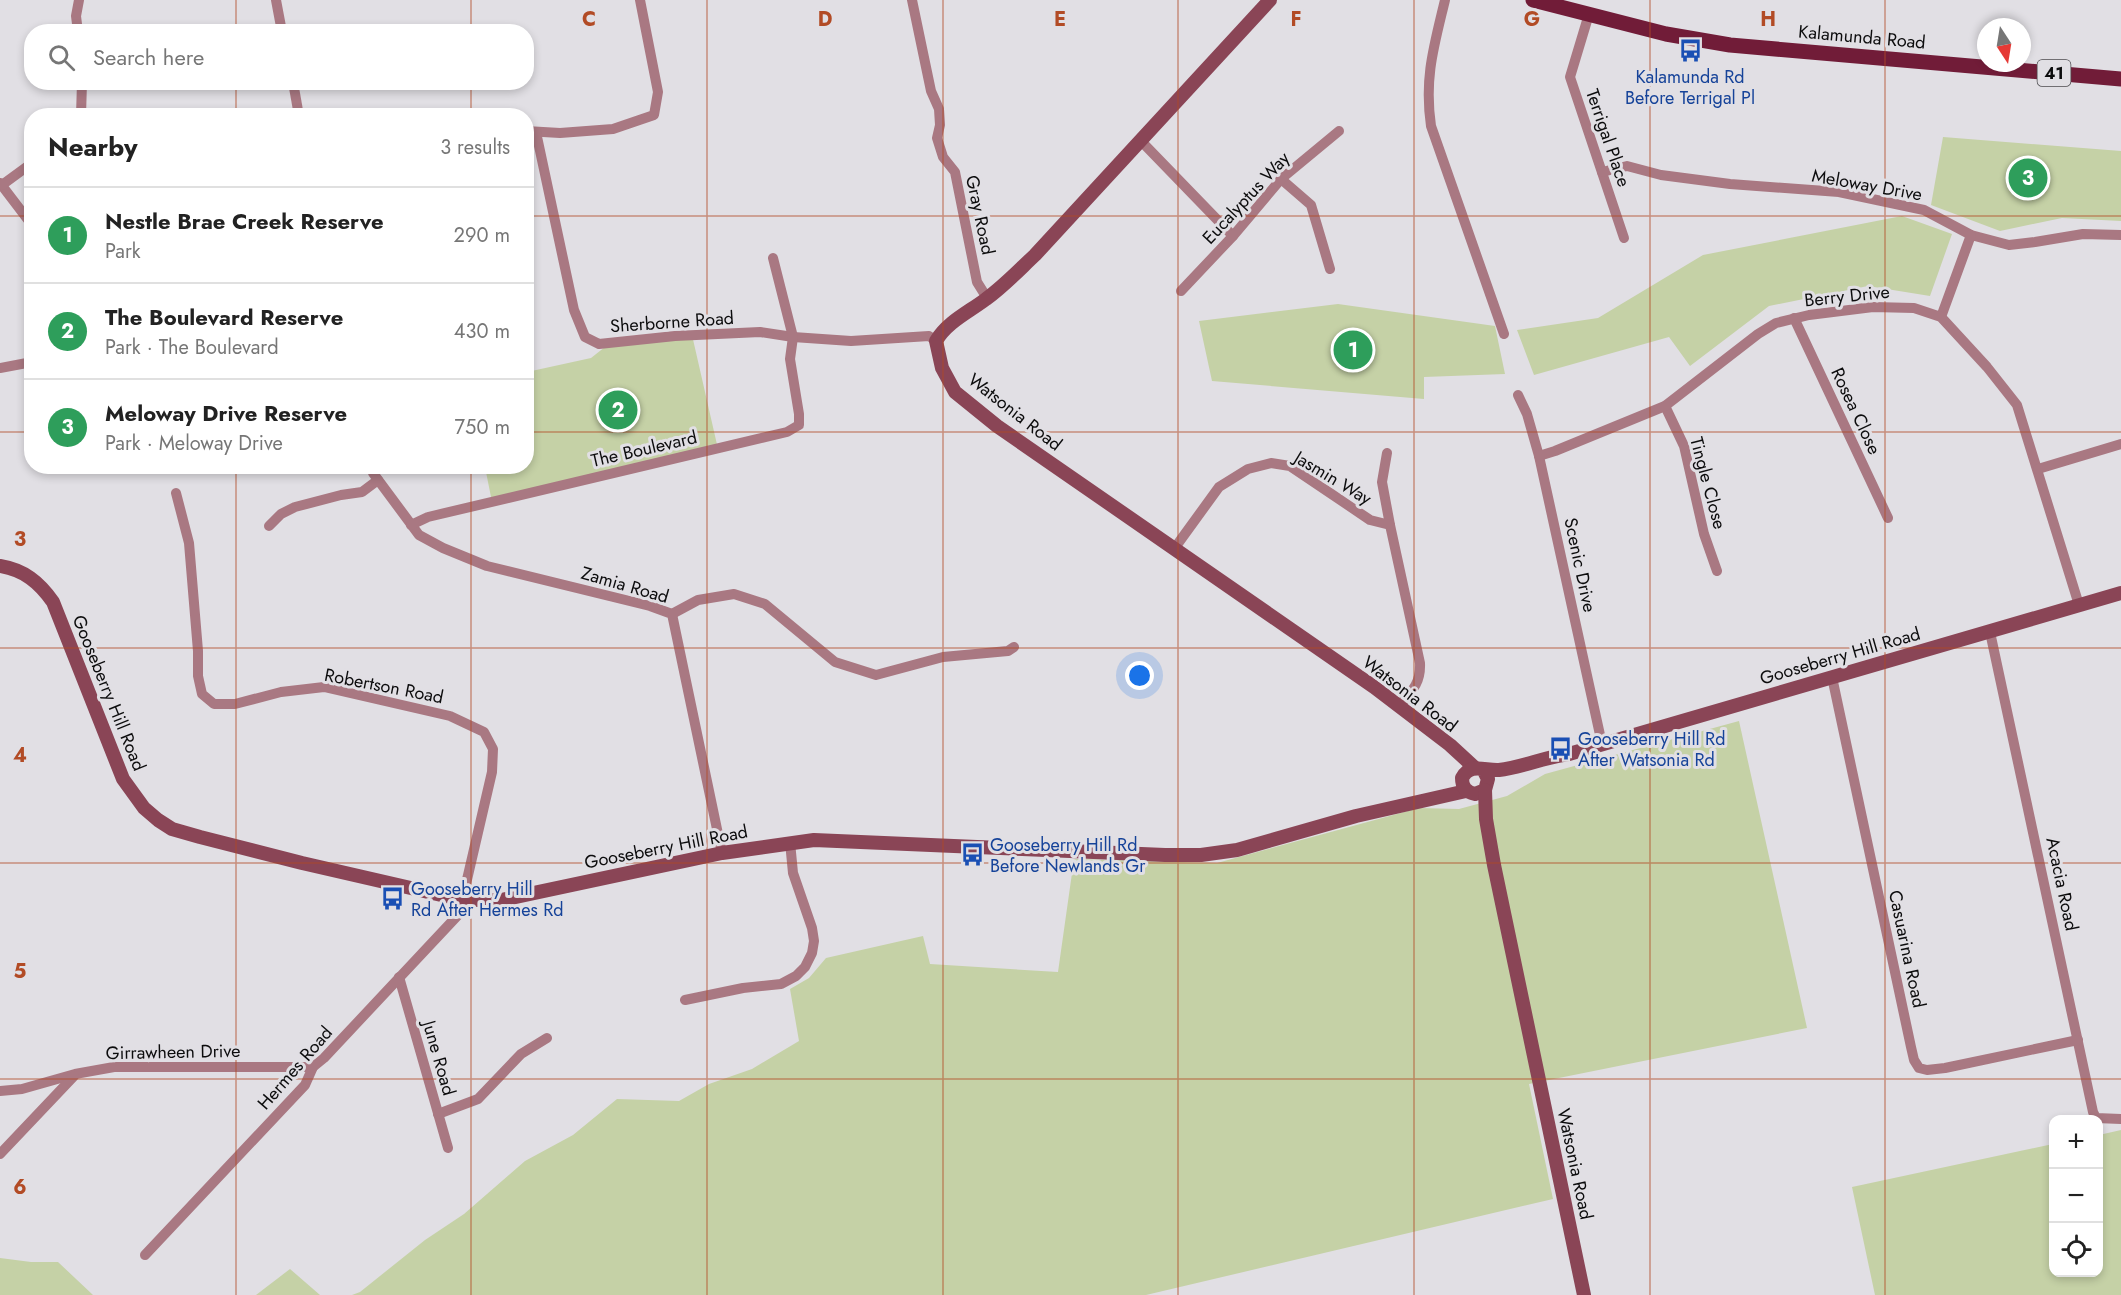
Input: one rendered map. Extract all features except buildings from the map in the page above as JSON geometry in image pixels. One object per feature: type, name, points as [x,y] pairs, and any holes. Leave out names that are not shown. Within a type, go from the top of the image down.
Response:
[{"type":"main road","name":"Kalamunda Road","points":[[1533,0],[1666,34],[1730,45],[2121,79]]},
{"type":"street","points":[[77,24],[76,16],[80,0]]},
{"type":"street","points":[[276,0],[280,24]]},
{"type":"street","points":[[534,132],[560,133],[613,129],[654,115],[658,92],[640,0]]},
{"type":"street","name":"Gray Road","points":[[912,0],[931,90],[939,110],[940,125],[937,138],[943,158],[955,172],[977,282],[987,298]]},
{"type":"street","points":[[936,341],[950,324],[987,298],[1035,255],[1270,0]]},
{"type":"street","points":[[1445,0],[1428,72],[1431,126],[1504,334]]},
{"type":"street","name":"Terrigal Place","points":[[1589,14],[1570,77],[1624,238]]},
{"type":"street","points":[[81,108],[82,90]]},
{"type":"street","points":[[294,90],[298,108]]},
{"type":"street","name":"Eucalyptus Way","points":[[1181,291],[1233,236],[1281,179],[1339,131]]},
{"type":"street","points":[[1141,141],[1233,236]]},
{"type":"street","name":"Sherborne Road","points":[[534,144],[574,310],[585,337],[599,344],[675,336],[760,332],[851,341],[929,336],[936,341]]},
{"type":"street","name":"Meloway Drive","points":[[1602,172],[1627,166],[1661,175],[1839,192],[1924,210],[1971,235],[2001,243],[2018,245],[2083,234],[2121,235]]},
{"type":"street","points":[[24,168],[1,184],[24,214]]},
{"type":"street","points":[[1281,179],[1311,206],[1330,269]]},
{"type":"street","points":[[1941,317],[1971,235]]},
{"type":"street","points":[[773,258],[793,337]]},
{"type":"street","name":"Berry Drive","points":[[1539,456],[1555,452],[1665,406],[1758,334],[1776,323],[1794,318],[1873,307],[1914,308],[1941,317],[1988,367],[2017,405],[2079,605]]},
{"type":"street","name":"Rosea Close","points":[[1794,318],[1888,518]]},
{"type":"street","name":"The Boulevard","points":[[411,525],[428,517],[787,432],[799,425],[800,414],[790,359],[793,337]]},
{"type":"street","name":"Watsonia Road","points":[[936,341],[942,368],[955,392],[972,406],[1374,687],[1456,752],[1483,778],[1486,819],[1494,865],[1584,1295]]},
{"type":"street","points":[[0,368],[24,364]]},
{"type":"street","name":"Scenic Drive","points":[[1518,395],[1527,414],[1539,456],[1602,744]]},
{"type":"street","name":"Tingle Close","points":[[1665,406],[1684,446],[1704,534],[1717,571]]},
{"type":"street","points":[[2038,469],[2121,444]]},
{"type":"street","points":[[1387,453],[1382,482],[1420,663],[1420,676],[1412,691],[1398,707]]},
{"type":"street","name":"Jasmin Way","points":[[1174,549],[1220,488],[1248,469],[1271,463],[1290,466],[1370,520],[1390,525]]},
{"type":"street","name":"Zamia Road","points":[[374,474],[419,535],[443,548],[488,566],[650,606],[672,614],[722,853]]},
{"type":"street","points":[[269,526],[281,514],[295,507],[362,492],[378,480]]},
{"type":"street","name":"Robertson Road","points":[[176,493],[189,543],[198,676],[202,694],[214,704],[234,704],[280,692],[324,687],[450,716],[484,732],[493,749],[492,772],[463,900]]},
{"type":"street","name":"Gooseberry Hill Road","points":[[0,567],[12,568],[32,578],[40,584],[53,602],[123,779],[144,808],[158,820],[172,829],[211,840],[463,900],[501,900],[722,853],[790,842],[832,840],[1189,855],[1237,850],[1356,816],[1390,802],[1445,787],[1466,785],[1478,794],[1483,778],[1512,768],[1552,756],[1569,754],[2121,593]]},
{"type":"street","points":[[672,614],[698,600],[734,594],[765,604],[835,662],[876,675],[943,657],[1008,651],[1014,647]]},
{"type":"street","name":"Acacia Road","points":[[1990,632],[2096,1118],[2121,1119]]},
{"type":"street","name":"Casuarina Road","points":[[1832,677],[1911,1047],[1914,1060],[1919,1068],[1927,1070],[1945,1068],[2078,1040]]},
{"type":"street","name":"Watsonia Road","points":[[1456,752],[1466,785],[1480,813],[1486,846],[1494,865]]},
{"type":"street","points":[[1466,785],[1466,772],[1483,778]]},
{"type":"street","points":[[685,1000],[743,988],[781,984],[805,968],[812,953],[814,941],[812,928],[793,873],[790,842]]},
{"type":"street","name":"Hermes Road","points":[[145,1255],[305,1085],[313,1066],[324,1058],[455,920],[463,900]]},
{"type":"street","name":"June Road","points":[[399,977],[448,1148]]},
{"type":"street","points":[[438,1114],[478,1100],[521,1054],[547,1038]]},
{"type":"street","name":"Girrawheen Drive","points":[[0,1090],[22,1089],[75,1074],[114,1067],[313,1066]]},
{"type":"street","points":[[0,1154],[75,1074]]},
{"type":"green space","points":[[1943,137],[2121,151],[2121,221],[2062,218],[2000,231],[1931,205]]},
{"type":"green space","points":[[1902,216],[1952,234],[1930,296],[1868,286],[1769,306],[1690,366],[1669,337],[1534,375],[1517,330],[1598,318],[1703,255]]},
{"type":"green space","points":[[1338,304],[1495,326],[1505,374],[1424,377],[1424,399],[1212,381],[1199,321]]},
{"type":"green space","points":[[692,335],[718,449],[492,502],[486,474],[534,474],[534,370],[591,358],[610,343]]},
{"type":"green space","points":[[1739,721],[1807,1028],[1529,1084],[1553,1199],[1146,1295],[352,1295],[360,1292],[425,1240],[464,1214],[525,1161],[573,1135],[617,1099],[679,1101],[709,1084],[752,1069],[799,1041],[790,989],[809,978],[826,958],[923,936],[930,964],[1058,972],[1074,859],[1217,863],[1419,808],[1459,809],[1507,796],[1545,774]]},
{"type":"green space","points":[[2121,1130],[2121,1295],[1875,1295],[1852,1187],[2049,1145],[2049,1277],[2103,1277],[2103,1134]]},
{"type":"green space","points":[[0,1258],[31,1262],[58,1262],[93,1295],[0,1295]]},
{"type":"green space","points":[[290,1269],[320,1295],[256,1295]]},
{"type":"place","name":"Kalamunda Rd Before Terrigal Pl","points":[[1690,51]]},
{"type":"place","name":"Meloway Drive Reserve","points":[[2028,178]]},
{"type":"place","name":"Nestle Brae Creek Reserve","points":[[1353,350]]},
{"type":"place","name":"The Boulevard Reserve","points":[[618,410]]},
{"type":"place","name":"Gooseberry Hill Rd After Watsonia Rd","points":[[1560,749]]},
{"type":"place","name":"Gooseberry Hill Rd Before Newlands Gr","points":[[972,855]]},
{"type":"place","name":"Gooseberry Hill Rd After Hermes Rd","points":[[393,899]]}]
